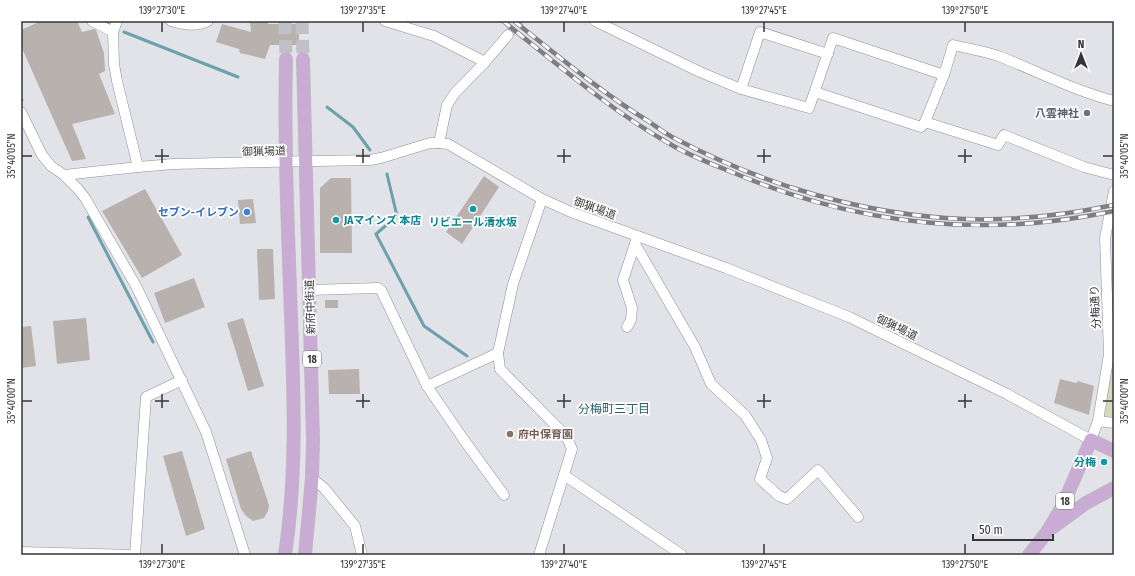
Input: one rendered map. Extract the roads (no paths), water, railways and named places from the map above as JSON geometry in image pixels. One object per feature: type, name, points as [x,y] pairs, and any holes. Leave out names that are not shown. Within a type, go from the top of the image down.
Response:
[{"type":"main road","name":"新府中街道","points":[[285,555],[290,522],[294,450],[294,404],[286,162],[286,59]]},
{"type":"main road","name":"新府中街道","points":[[303,59],[313,433],[312,478],[305,555]]},
{"type":"main road","points":[[1092,440],[1114,451]]},
{"type":"main road","name":"18","points":[[1029,555],[1047,532],[1062,507],[1092,440]]},
{"type":"main road","name":"18","points":[[1047,532],[1086,503],[1114,488]]},
{"type":"street","points":[[92,21],[112,32]]},
{"type":"street","points":[[118,21],[112,32],[114,64],[138,167]]},
{"type":"street","points":[[171,21],[182,24],[200,25],[208,21]]},
{"type":"street","points":[[385,21],[434,36],[485,62]]},
{"type":"street","points":[[595,21],[700,72],[741,89],[810,108],[833,38],[944,74]]},
{"type":"street","points":[[741,89],[760,32],[828,54]]},
{"type":"street","points":[[439,143],[447,105],[455,93],[485,62],[508,35]]},
{"type":"street","points":[[815,92],[921,127],[925,122],[944,74],[953,46],[1000,56],[1085,92],[1114,101]]},
{"type":"street","points":[[21,112],[42,155],[51,166],[64,175],[85,198],[136,286],[206,432],[245,555]]},
{"type":"street","points":[[925,122],[998,145],[1004,135],[1084,167],[1114,175]]},
{"type":"street","name":"御猟場道","points":[[64,175],[173,164],[370,160],[430,143],[448,144],[542,199],[636,240],[726,268],[849,317],[1007,394],[1092,440]]},
{"type":"street","name":"分梅通り","points":[[1092,440],[1098,421],[1109,354],[1110,287],[1105,238],[1114,191]]},
{"type":"street","points":[[539,555],[572,449],[566,436],[500,370],[498,353],[513,284],[542,199]]},
{"type":"street","points":[[626,327],[631,320],[632,308],[623,280],[636,240]]},
{"type":"street","points":[[636,240],[695,347],[711,384],[746,415],[761,440],[767,458],[760,479],[779,496],[787,499],[818,470],[858,517]]},
{"type":"street","points":[[310,290],[378,288],[380,290],[427,386],[504,495]]},
{"type":"street","points":[[427,386],[498,353]]},
{"type":"street","points":[[21,552],[135,555],[146,397],[182,380]]},
{"type":"street","points":[[1098,421],[1114,423]]},
{"type":"street","points":[[564,475],[682,555]]},
{"type":"street","points":[[312,478],[324,488],[355,526],[362,555]]},
{"type":"waterway","points":[[104,21],[108,24]]},
{"type":"waterway","points":[[124,32],[238,77]]},
{"type":"waterway","points":[[327,107],[353,127],[370,150]]},
{"type":"waterway","points":[[387,174],[397,216],[376,234],[424,326],[467,356]]},
{"type":"waterway","points":[[88,217],[153,342]]},
{"type":"tunnel","points":[[285,21],[286,59]]},
{"type":"tunnel","points":[[302,21],[303,59]]},
{"type":"tunnel","points":[[508,35],[520,21]]},
{"type":"railway","points":[[503,21],[584,86],[648,131],[693,156],[780,191],[827,205],[874,215],[921,222],[969,225],[1017,224],[1065,220],[1114,211]]},
{"type":"railway","points":[[514,21],[597,86],[672,137],[744,170],[816,195],[889,211],[964,219],[1021,218],[1077,212],[1114,205]]},
{"type":"place","name":"八雲神社","points":[[1087,113]]},
{"type":"place","name":"リビエール清水坂","points":[[473,209]]},
{"type":"place","name":"セブン-イレブン","points":[[247,212]]},
{"type":"place","name":"JAマインズ 本店","points":[[336,220]]},
{"type":"place","name":"府中保育園","points":[[510,434]]},
{"type":"place","name":"分梅","points":[[1104,462]]},
{"type":"district","name":"分梅町三丁目","points":[[614,409]]}]
